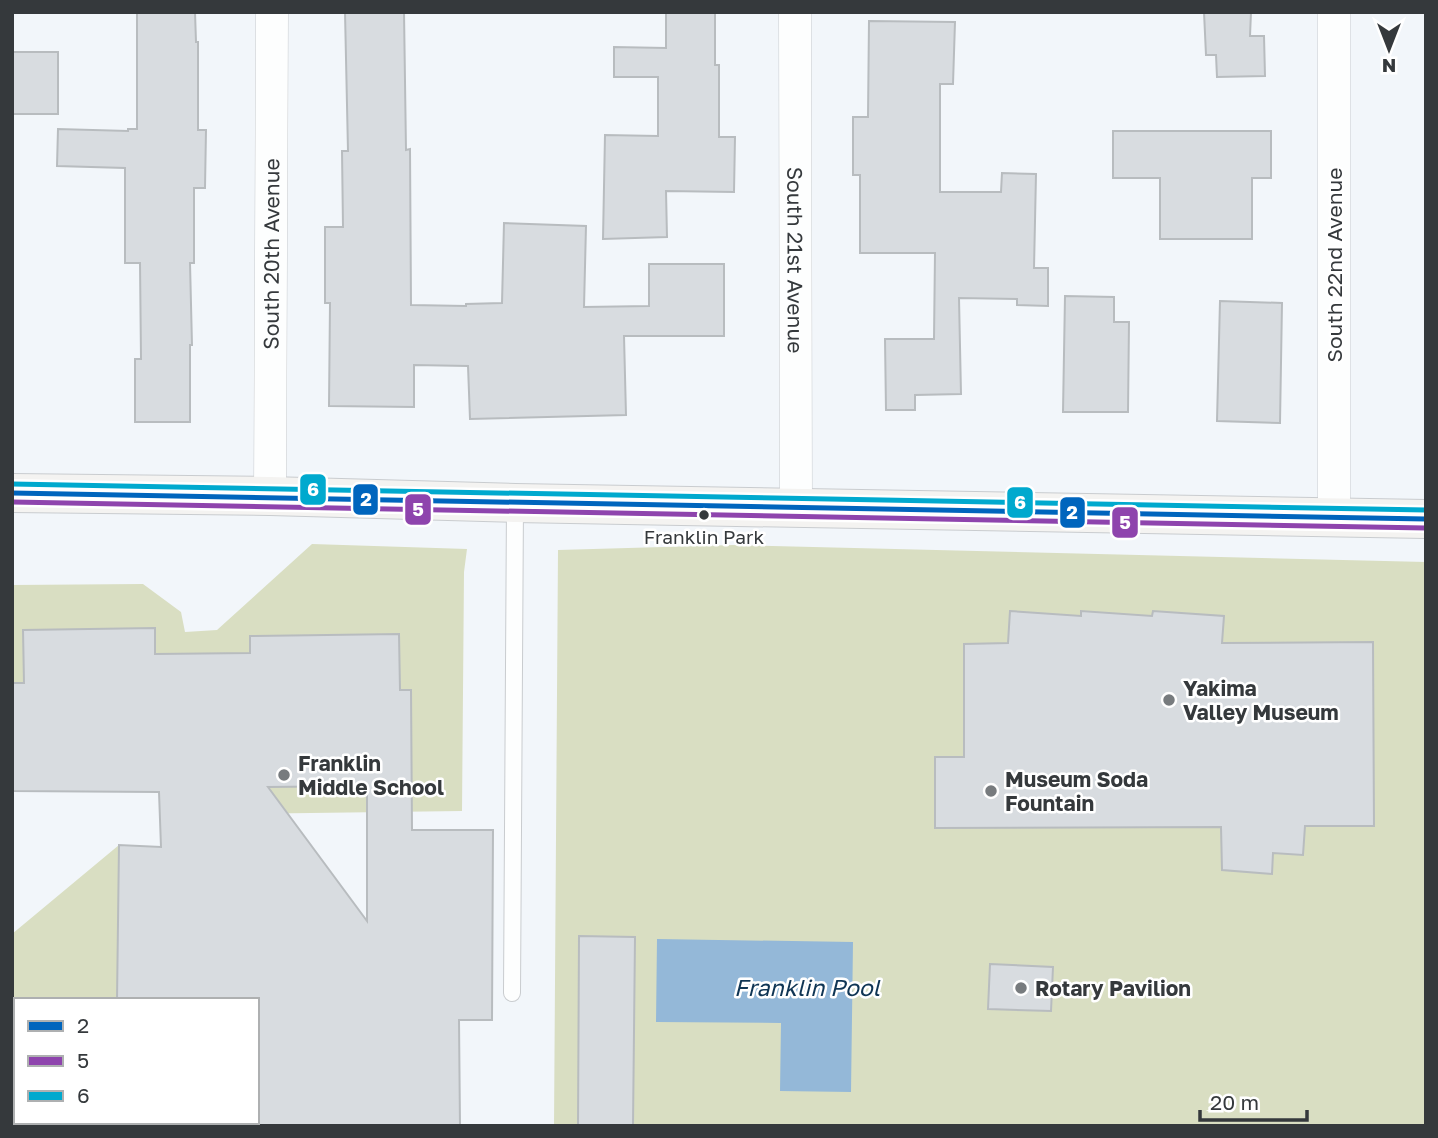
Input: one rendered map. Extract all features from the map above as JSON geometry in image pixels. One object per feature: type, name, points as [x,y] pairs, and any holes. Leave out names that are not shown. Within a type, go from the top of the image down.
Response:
[{"type":"main road","points":[[12,493],[1426,519]]},
{"type":"street","name":"South 20th Avenue","points":[[270,496],[272,12]]},
{"type":"street","name":"South 21st Avenue","points":[[795,12],[796,508]]},
{"type":"street","name":"South 22nd Avenue","points":[[1334,12],[1334,517]]},
{"type":"lane","points":[[512,993],[515,503]]},
{"type":"green space","points":[[312,544],[467,549],[464,572],[462,811],[235,814],[235,787],[411,690],[400,690],[399,634],[250,636],[250,653],[155,654],[155,628],[23,630],[24,683],[12,683],[12,585],[143,584],[181,612],[185,632],[217,630]]},
{"type":"green space","name":"Franklin Park","points":[[733,545],[1426,562],[1426,1126],[554,1126],[558,550]]},
{"type":"green space","points":[[119,845],[118,998],[14,998],[14,1067],[12,934]]},
{"type":"water","name":"Franklin Pool","points":[[657,939],[853,942],[851,1092],[780,1091],[781,1023],[656,1022]]},
{"type":"building","points":[[137,12],[195,12],[198,42],[198,130],[206,130],[205,188],[194,188],[194,263],[190,263],[190,422],[135,422],[135,359],[141,359],[140,263],[125,263],[125,168],[57,166],[58,129],[137,129]]},
{"type":"building","points":[[345,12],[404,12],[406,150],[410,149],[411,305],[466,306],[502,303],[504,223],[586,226],[584,307],[649,306],[649,264],[724,264],[724,336],[624,336],[626,415],[470,419],[468,366],[414,365],[414,407],[329,406],[330,303],[325,303],[325,227],[343,227],[342,151],[348,151]]},
{"type":"building","points":[[666,12],[715,12],[715,65],[719,65],[719,137],[735,137],[734,192],[666,191],[667,237],[603,239],[605,135],[658,136],[658,77],[614,77],[614,47],[666,48]]},
{"type":"building","points":[[1204,12],[1251,12],[1250,36],[1264,36],[1265,76],[1217,77],[1216,55],[1206,55]]},
{"type":"building","points":[[869,21],[955,22],[953,84],[940,84],[940,192],[1001,192],[1002,173],[1036,174],[1034,268],[1048,268],[1048,306],[1017,305],[1017,299],[959,298],[961,394],[915,395],[915,410],[886,410],[885,339],[934,339],[935,253],[860,253],[860,175],[853,175],[853,117],[868,117]]},
{"type":"building","points":[[12,52],[58,52],[58,114],[12,114]]},
{"type":"building","points":[[1113,131],[1271,131],[1271,178],[1252,178],[1252,239],[1160,239],[1160,178],[1113,178]]},
{"type":"building","points":[[1065,296],[1114,297],[1114,322],[1129,322],[1128,412],[1063,412]]},
{"type":"building","points":[[1220,301],[1282,303],[1280,423],[1217,421]]},
{"type":"building","name":"Yakima Valley Museum","points":[[1010,611],[1081,616],[1081,611],[1152,616],[1153,611],[1224,616],[1222,643],[1373,642],[1374,826],[1305,826],[1303,855],[1273,853],[1272,874],[1222,870],[1221,827],[935,828],[935,757],[964,757],[964,644],[1008,643]]},
{"type":"building","points":[[155,628],[155,654],[250,653],[250,636],[399,634],[400,690],[411,690],[412,830],[493,830],[492,1020],[459,1020],[460,1126],[257,1126],[259,998],[117,998],[119,845],[161,847],[159,792],[12,791],[12,683],[24,683],[23,630]],"holes":[[[367,786],[367,921],[268,787]]]},
{"type":"building","points":[[579,936],[635,937],[633,1126],[578,1126]]},
{"type":"building","name":"Rotary Pavilion","points":[[990,964],[1053,967],[1051,1011],[988,1009]]},
{"type":"transit line","name":"6","points":[[12,484],[1426,510]]},
{"type":"transit line","name":"2","points":[[12,493],[1426,519]]},
{"type":"transit line","name":"5","points":[[12,502],[1426,528]]},
{"type":"place","name":"Franklin Park","points":[[704,515]]},
{"type":"place","name":"Yakima Valley Museum","points":[[1169,700]]},
{"type":"place","name":"Franklin Middle School","points":[[284,775]]},
{"type":"place","name":"Museum Soda Fountain","points":[[991,791]]},
{"type":"place","name":"Rotary Pavilion","points":[[1021,988]]}]
